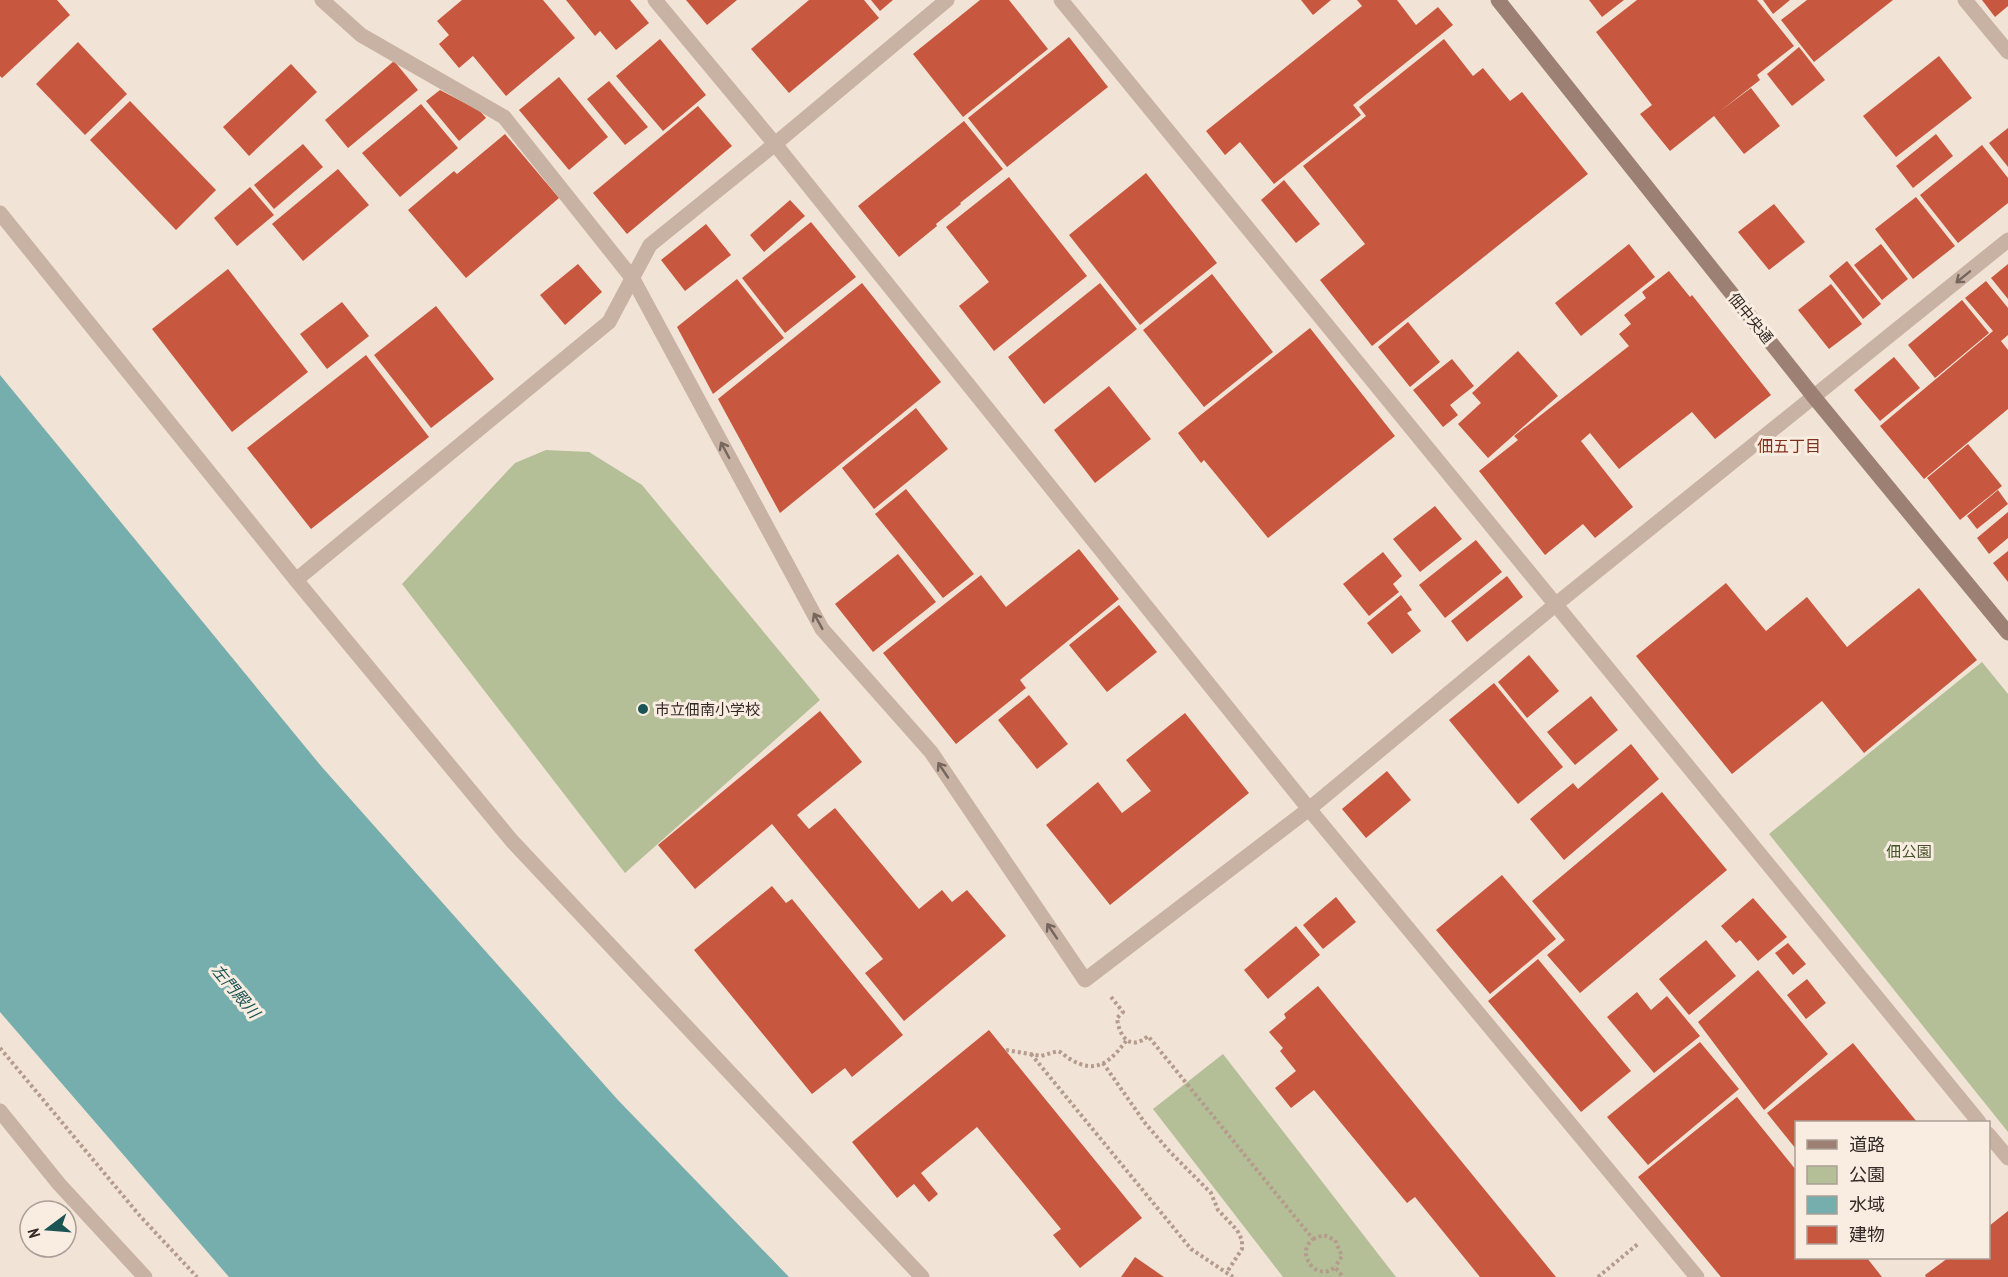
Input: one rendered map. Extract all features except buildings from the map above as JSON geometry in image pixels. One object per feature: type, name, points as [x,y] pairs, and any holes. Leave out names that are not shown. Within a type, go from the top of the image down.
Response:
[{"type":"street","points":[[322,0],[361,35],[504,117],[633,279],[822,629],[931,752],[1085,980],[1309,809],[1555,605],[2008,240]]},
{"type":"street","points":[[655,0],[775,144],[1309,809],[1697,1277]]},
{"type":"street","points":[[296,580],[609,322],[650,245],[947,0]]},
{"type":"street","points":[[1061,0],[1978,1121]]},
{"type":"street","name":"佃中央通","points":[[1498,0],[1814,397],[2008,633]]},
{"type":"street","points":[[1965,0],[2008,52]]},
{"type":"street","points":[[0,213],[296,580],[512,841],[922,1277]]},
{"type":"street","points":[[0,1111],[59,1184],[146,1277]]},
{"type":"street","points":[[1990,1135],[2008,1158]]},
{"type":"path","points":[[1111,997],[1123,1012],[1117,1018],[1120,1035],[1126,1041],[1138,1041],[1148,1036],[1313,1239]]},
{"type":"path","points":[[1006,1050],[1041,1056],[1058,1051],[1090,1067],[1099,1066],[1115,1055],[1126,1041]]},
{"type":"path","points":[[0,1048],[140,1216],[197,1277]]},
{"type":"path","points":[[1031,1054],[1191,1249],[1233,1277]]},
{"type":"path","points":[[1103,1063],[1145,1123],[1211,1193],[1218,1210],[1237,1230],[1242,1240],[1242,1249],[1227,1272]]},
{"type":"path","points":[[1324,1235],[1335,1240],[1342,1256],[1330,1271],[1324,1272],[1313,1268],[1305,1255],[1306,1246],[1313,1239],[1324,1235]]},
{"type":"path","points":[[1598,1277],[1640,1243]]},
{"type":"path","points":[[1335,1267],[1343,1277]]},
{"type":"green space","points":[[546,450],[589,452],[642,485],[820,700],[625,873],[402,584],[515,463]]},
{"type":"green space","name":"佃公園","points":[[1982,662],[2008,694],[2008,1132],[1769,834]]},
{"type":"green space","points":[[1223,1054],[1396,1277],[1283,1277],[1153,1109]]},
{"type":"water","name":"左門殿川","points":[[0,375],[321,766],[617,1099],[789,1277],[229,1277],[0,1012]]},
{"type":"place","name":"市立佃南小学校","points":[[643,709]]},
{"type":"district","name":"佃五丁目","points":[[1789,446]]}]
